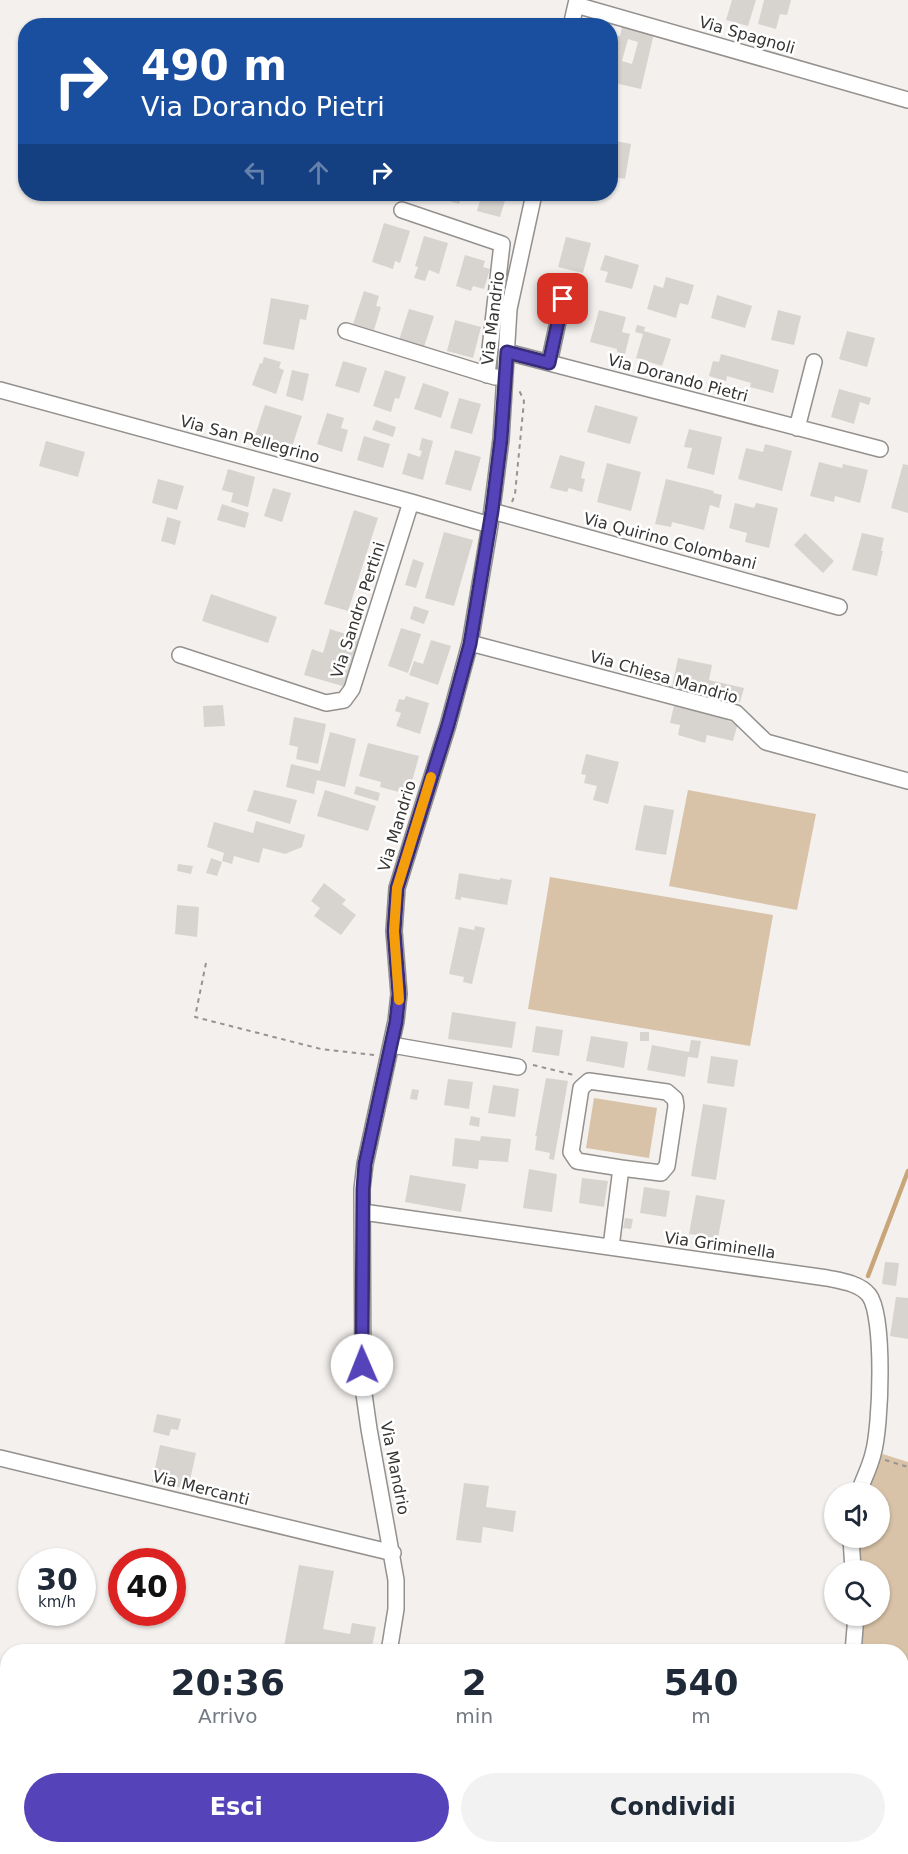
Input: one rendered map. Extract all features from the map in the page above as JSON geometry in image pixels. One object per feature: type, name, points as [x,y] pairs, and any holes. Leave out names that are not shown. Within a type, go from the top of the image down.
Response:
[{"type":"street","points":[[573,18],[576,3]]},
{"type":"street","name":"Via Spagnoli","points":[[576,3],[908,100]]},
{"type":"street","name":"Via Mandrio","points":[[390,1644],[397,1594],[393,1553],[363,1387],[365,1164],[391,1051],[399,994],[394,931],[397,888],[448,725],[470,644],[491,518],[501,439],[509,309],[532,201]]},
{"type":"street","points":[[402,210],[502,244],[487,375]]},
{"type":"street","points":[[549,363],[563,299]]},
{"type":"street","points":[[346,331],[504,380]]},
{"type":"street","name":"Via Dorando Pietri","points":[[507,352],[880,449]]},
{"type":"street","points":[[797,428],[814,362]]},
{"type":"street","name":"Via San Pellegrino","points":[[0,390],[411,502],[491,518]]},
{"type":"street","name":"Via Sandro Pertini","points":[[180,655],[326,703],[344,700],[352,689],[411,502]]},
{"type":"street","name":"Via Quirino Colombani","points":[[491,518],[839,607]]},
{"type":"street","name":"Via Chiesa Mandrio","points":[[470,644],[736,713],[766,742],[908,781]]},
{"type":"street","points":[[391,1051],[518,1067]]},
{"type":"street","points":[[593,1081],[667,1092],[675,1099],[676,1106],[667,1166],[661,1173],[621,1168],[577,1161],[571,1152],[581,1088],[593,1081]]},
{"type":"street","points":[[611,1247],[621,1168]]},
{"type":"street","name":"Via Griminella","points":[[363,1212],[827,1278],[854,1284],[869,1295],[875,1313],[878,1342],[880,1402],[878,1433],[873,1456],[863,1482]]},
{"type":"street","name":"Via Mercanti","points":[[0,1458],[393,1553]]},
{"type":"street","points":[[854,1644],[855,1626]]},
{"type":"path","points":[[206,963],[195,1017],[321,1049],[391,1051]]},
{"type":"path","points":[[518,1067],[525,1064],[576,1075],[585,1084]]},
{"type":"path","points":[[873,1456],[908,1467]]},
{"type":"shaded area","points":[[688,790],[816,814],[797,910],[669,886]]},
{"type":"shaded area","points":[[550,877],[773,915],[750,1046],[528,1009]]},
{"type":"shaded area","points":[[594,1098],[657,1108],[649,1158],[586,1148]]},
{"type":"shaded area","points":[[870,1450],[908,1462],[908,1644],[856,1644],[857,1626],[890,1626],[890,1560],[858,1560],[859,1548],[890,1548],[890,1482],[865,1482]]},
{"type":"building","points":[[732,0],[756,0],[748,26],[726,20]]},
{"type":"building","points":[[764,0],[791,0],[787,15],[780,14],[776,29],[758,24]]},
{"type":"building","points":[[623,22],[655,29],[641,89],[618,84],[618,36],[620,36]],"holes":[[[628,39],[638,42],[632,64],[622,61]]]},
{"type":"building","points":[[618,142],[631,144],[625,179],[618,178]]},
{"type":"building","points":[[480,201],[505,201],[500,217],[477,211]]},
{"type":"building","points":[[384,223],[410,231],[400,263],[395,261],[393,269],[372,262]]},
{"type":"building","points":[[424,236],[448,243],[439,274],[429,270],[425,281],[414,278],[418,267],[415,266]]},
{"type":"building","points":[[566,237],[591,243],[583,273],[558,267]]},
{"type":"building","points":[[465,255],[485,261],[483,267],[490,269],[484,289],[473,286],[471,291],[456,286]]},
{"type":"building","points":[[605,255],[639,265],[632,289],[605,282],[608,272],[600,270]]},
{"type":"building","points":[[666,277],[694,285],[688,305],[680,303],[676,318],[647,309],[654,285],[663,288]]},
{"type":"building","points":[[364,291],[379,296],[376,306],[381,307],[374,330],[353,324]]},
{"type":"building","points":[[717,295],[752,306],[745,328],[711,318]]},
{"type":"building","points":[[271,298],[309,305],[306,320],[300,319],[294,350],[263,344]]},
{"type":"building","points":[[409,309],[434,316],[424,347],[399,340]]},
{"type":"building","points":[[599,310],[626,317],[622,332],[630,334],[625,354],[617,352],[617,349],[590,342]]},
{"type":"building","points":[[778,310],[801,316],[794,345],[771,340]]},
{"type":"building","points":[[455,320],[481,327],[473,358],[447,351]]},
{"type":"building","points":[[637,325],[645,327],[644,331],[671,339],[662,366],[636,358],[643,334],[635,332]]},
{"type":"building","points":[[847,331],[875,338],[867,367],[839,359]]},
{"type":"building","points":[[721,354],[779,370],[773,393],[750,387],[751,383],[727,376],[726,381],[709,376],[713,361],[719,362]]},
{"type":"building","points":[[264,357],[281,362],[279,368],[284,370],[276,394],[252,385]]},
{"type":"building","points":[[343,361],[367,368],[359,393],[335,386]]},
{"type":"building","points":[[292,370],[309,374],[303,401],[286,396]]},
{"type":"building","points":[[385,370],[406,377],[399,399],[395,398],[391,412],[373,406]]},
{"type":"building","points":[[423,383],[449,392],[441,418],[414,409]]},
{"type":"building","points":[[839,389],[871,398],[869,405],[860,402],[854,424],[831,417]]},
{"type":"building","points":[[459,398],[481,404],[472,434],[450,428]]},
{"type":"building","points":[[265,405],[302,416],[291,450],[254,439]]},
{"type":"building","points":[[595,405],[638,417],[630,444],[587,432]]},
{"type":"building","points":[[327,413],[344,418],[341,428],[348,430],[342,452],[317,444]]},
{"type":"building","points":[[376,420],[396,427],[393,437],[372,430]]},
{"type":"building","points":[[689,429],[722,437],[714,475],[687,468],[692,448],[684,447]]},
{"type":"building","points":[[364,436],[390,444],[383,468],[357,460]]},
{"type":"building","points":[[422,438],[433,441],[423,480],[402,474],[408,453],[420,457]]},
{"type":"building","points":[[46,441],[85,452],[78,477],[39,466]]},
{"type":"building","points":[[765,444],[792,451],[782,491],[738,479],[746,448],[763,452]]},
{"type":"building","points":[[455,450],[481,457],[471,491],[445,484]]},
{"type":"building","points":[[560,455],[585,462],[581,478],[585,479],[582,492],[569,488],[567,492],[550,488]]},
{"type":"building","points":[[819,462],[842,468],[843,464],[868,470],[860,503],[835,496],[834,502],[810,496]]},
{"type":"building","points":[[607,463],[641,472],[631,511],[597,502]]},
{"type":"building","points":[[903,464],[908,465],[908,513],[891,508]]},
{"type":"building","points":[[228,469],[255,477],[248,507],[231,502],[233,493],[222,490]]},
{"type":"building","points":[[158,479],[184,486],[177,510],[152,503]]},
{"type":"building","points":[[666,479],[722,495],[719,508],[710,505],[704,530],[672,522],[671,527],[655,524]]},
{"type":"building","points":[[273,488],[291,493],[282,522],[264,516]]},
{"type":"building","points":[[735,503],[754,508],[756,503],[778,508],[769,548],[745,542],[747,533],[729,528]]},
{"type":"building","points":[[222,504],[249,513],[245,528],[217,520]]},
{"type":"building","points":[[354,510],[378,518],[348,611],[324,604]]},
{"type":"building","points":[[167,517],[181,521],[175,545],[161,541]]},
{"type":"building","points":[[444,532],[473,540],[454,606],[425,598]]},
{"type":"building","points":[[805,533],[834,561],[823,573],[794,545]]},
{"type":"building","points":[[862,533],[884,538],[877,576],[852,570]]},
{"type":"building","points":[[413,559],[424,563],[416,588],[405,585]]},
{"type":"building","points":[[211,594],[277,617],[268,643],[202,621]]},
{"type":"building","points":[[414,606],[429,611],[424,624],[410,619]]},
{"type":"building","points":[[401,628],[421,634],[408,673],[388,666]]},
{"type":"building","points":[[330,629],[361,639],[346,687],[304,675],[312,649],[323,653]]},
{"type":"building","points":[[431,640],[451,646],[438,685],[409,675],[414,661],[423,664]]},
{"type":"building","points":[[678,658],[712,665],[709,680],[744,688],[740,702],[672,687]]},
{"type":"building","points":[[406,696],[429,703],[420,734],[396,726],[401,713],[395,711],[399,699],[404,700]]},
{"type":"building","points":[[675,701],[730,715],[728,721],[738,723],[733,741],[707,735],[705,743],[678,735],[680,725],[670,723]]},
{"type":"building","points":[[223,705],[225,726],[204,727],[203,706]]},
{"type":"building","points":[[294,717],[326,724],[318,764],[296,759],[298,747],[289,745]]},
{"type":"building","points":[[330,732],[356,739],[345,787],[317,780],[314,794],[286,787],[291,764],[320,771]]},
{"type":"building","points":[[368,743],[419,756],[410,789],[404,788],[403,793],[380,787],[381,782],[359,776]]},
{"type":"building","points":[[586,754],[619,762],[608,804],[593,800],[597,786],[584,783],[586,775],[581,774]]},
{"type":"building","points":[[356,786],[380,793],[378,801],[354,794]]},
{"type":"building","points":[[254,790],[297,800],[290,824],[247,811]]},
{"type":"building","points":[[325,790],[376,806],[368,831],[317,816]]},
{"type":"building","points":[[644,805],[674,810],[666,855],[635,850]]},
{"type":"building","points":[[256,821],[305,835],[302,847],[285,854],[263,848],[259,863],[234,856],[232,864],[222,861],[224,853],[207,847],[214,822],[253,833]]},
{"type":"building","points":[[211,858],[222,862],[217,876],[206,873]]},
{"type":"building","points":[[178,864],[193,866],[191,874],[177,871]]},
{"type":"building","points":[[459,873],[512,880],[507,905],[461,897],[461,900],[455,899]]},
{"type":"building","points":[[324,883],[346,900],[342,904],[356,915],[341,935],[314,916],[320,908],[311,901]]},
{"type":"building","points":[[177,905],[199,907],[197,937],[175,934]]},
{"type":"building","points":[[475,926],[485,928],[472,984],[463,982],[464,977],[449,974],[459,927],[474,930]]},
{"type":"building","points":[[452,1012],[516,1022],[512,1048],[448,1039]]},
{"type":"building","points":[[536,1026],[563,1030],[559,1056],[532,1052]]},
{"type":"building","points":[[640,1032],[649,1032],[649,1041],[640,1041]]},
{"type":"building","points":[[591,1036],[628,1042],[624,1068],[586,1061]]},
{"type":"building","points":[[691,1040],[701,1041],[698,1058],[688,1057],[685,1077],[647,1070],[652,1045],[689,1052]]},
{"type":"building","points":[[711,1056],[738,1060],[734,1087],[707,1083]]},
{"type":"building","points":[[546,1078],[568,1081],[554,1160],[549,1159],[550,1153],[535,1150],[537,1136],[535,1136]]},
{"type":"building","points":[[448,1079],[473,1082],[469,1109],[444,1105]]},
{"type":"building","points":[[493,1085],[519,1089],[515,1117],[488,1113]]},
{"type":"building","points":[[412,1089],[419,1090],[417,1100],[410,1099]]},
{"type":"building","points":[[703,1104],[727,1108],[716,1180],[691,1176]]},
{"type":"building","points":[[471,1116],[480,1118],[479,1127],[469,1125]]},
{"type":"building","points":[[481,1136],[511,1139],[508,1162],[479,1160],[478,1169],[452,1166],[455,1138],[480,1141]]},
{"type":"building","points":[[529,1169],[557,1174],[552,1212],[523,1208]]},
{"type":"building","points":[[410,1175],[466,1184],[461,1212],[405,1202]]},
{"type":"building","points":[[582,1178],[608,1181],[604,1207],[579,1203]]},
{"type":"building","points":[[644,1187],[670,1191],[666,1217],[640,1213]]},
{"type":"building","points":[[696,1195],[725,1200],[718,1238],[709,1237],[708,1241],[698,1239],[698,1235],[689,1234]]},
{"type":"building","points":[[625,1218],[633,1219],[631,1229],[623,1228]]},
{"type":"building","points":[[885,1262],[899,1263],[896,1286],[882,1284]]},
{"type":"building","points":[[896,1297],[908,1298],[908,1339],[890,1336]]},
{"type":"building","points":[[157,1414],[181,1419],[178,1430],[171,1429],[169,1436],[153,1432]]},
{"type":"building","points":[[160,1445],[196,1453],[188,1489],[152,1482]]},
{"type":"building","points":[[464,1483],[489,1486],[486,1507],[516,1511],[513,1532],[483,1527],[481,1543],[456,1540]]},
{"type":"building","points":[[299,1565],[334,1571],[323,1629],[350,1634],[352,1623],[376,1627],[373,1644],[284,1644]]},
{"type":"waterway","points":[[868,1276],[908,1171]]},
{"type":"slow traffic","points":[[399,1000],[394,947],[397,888],[431,777]]},
{"type":"route","points":[[362,1365],[363,1189],[365,1164],[396,1022],[399,994],[394,947],[397,888],[448,725],[470,644],[492,511],[501,439],[507,352],[549,363],[563,299]]}]
